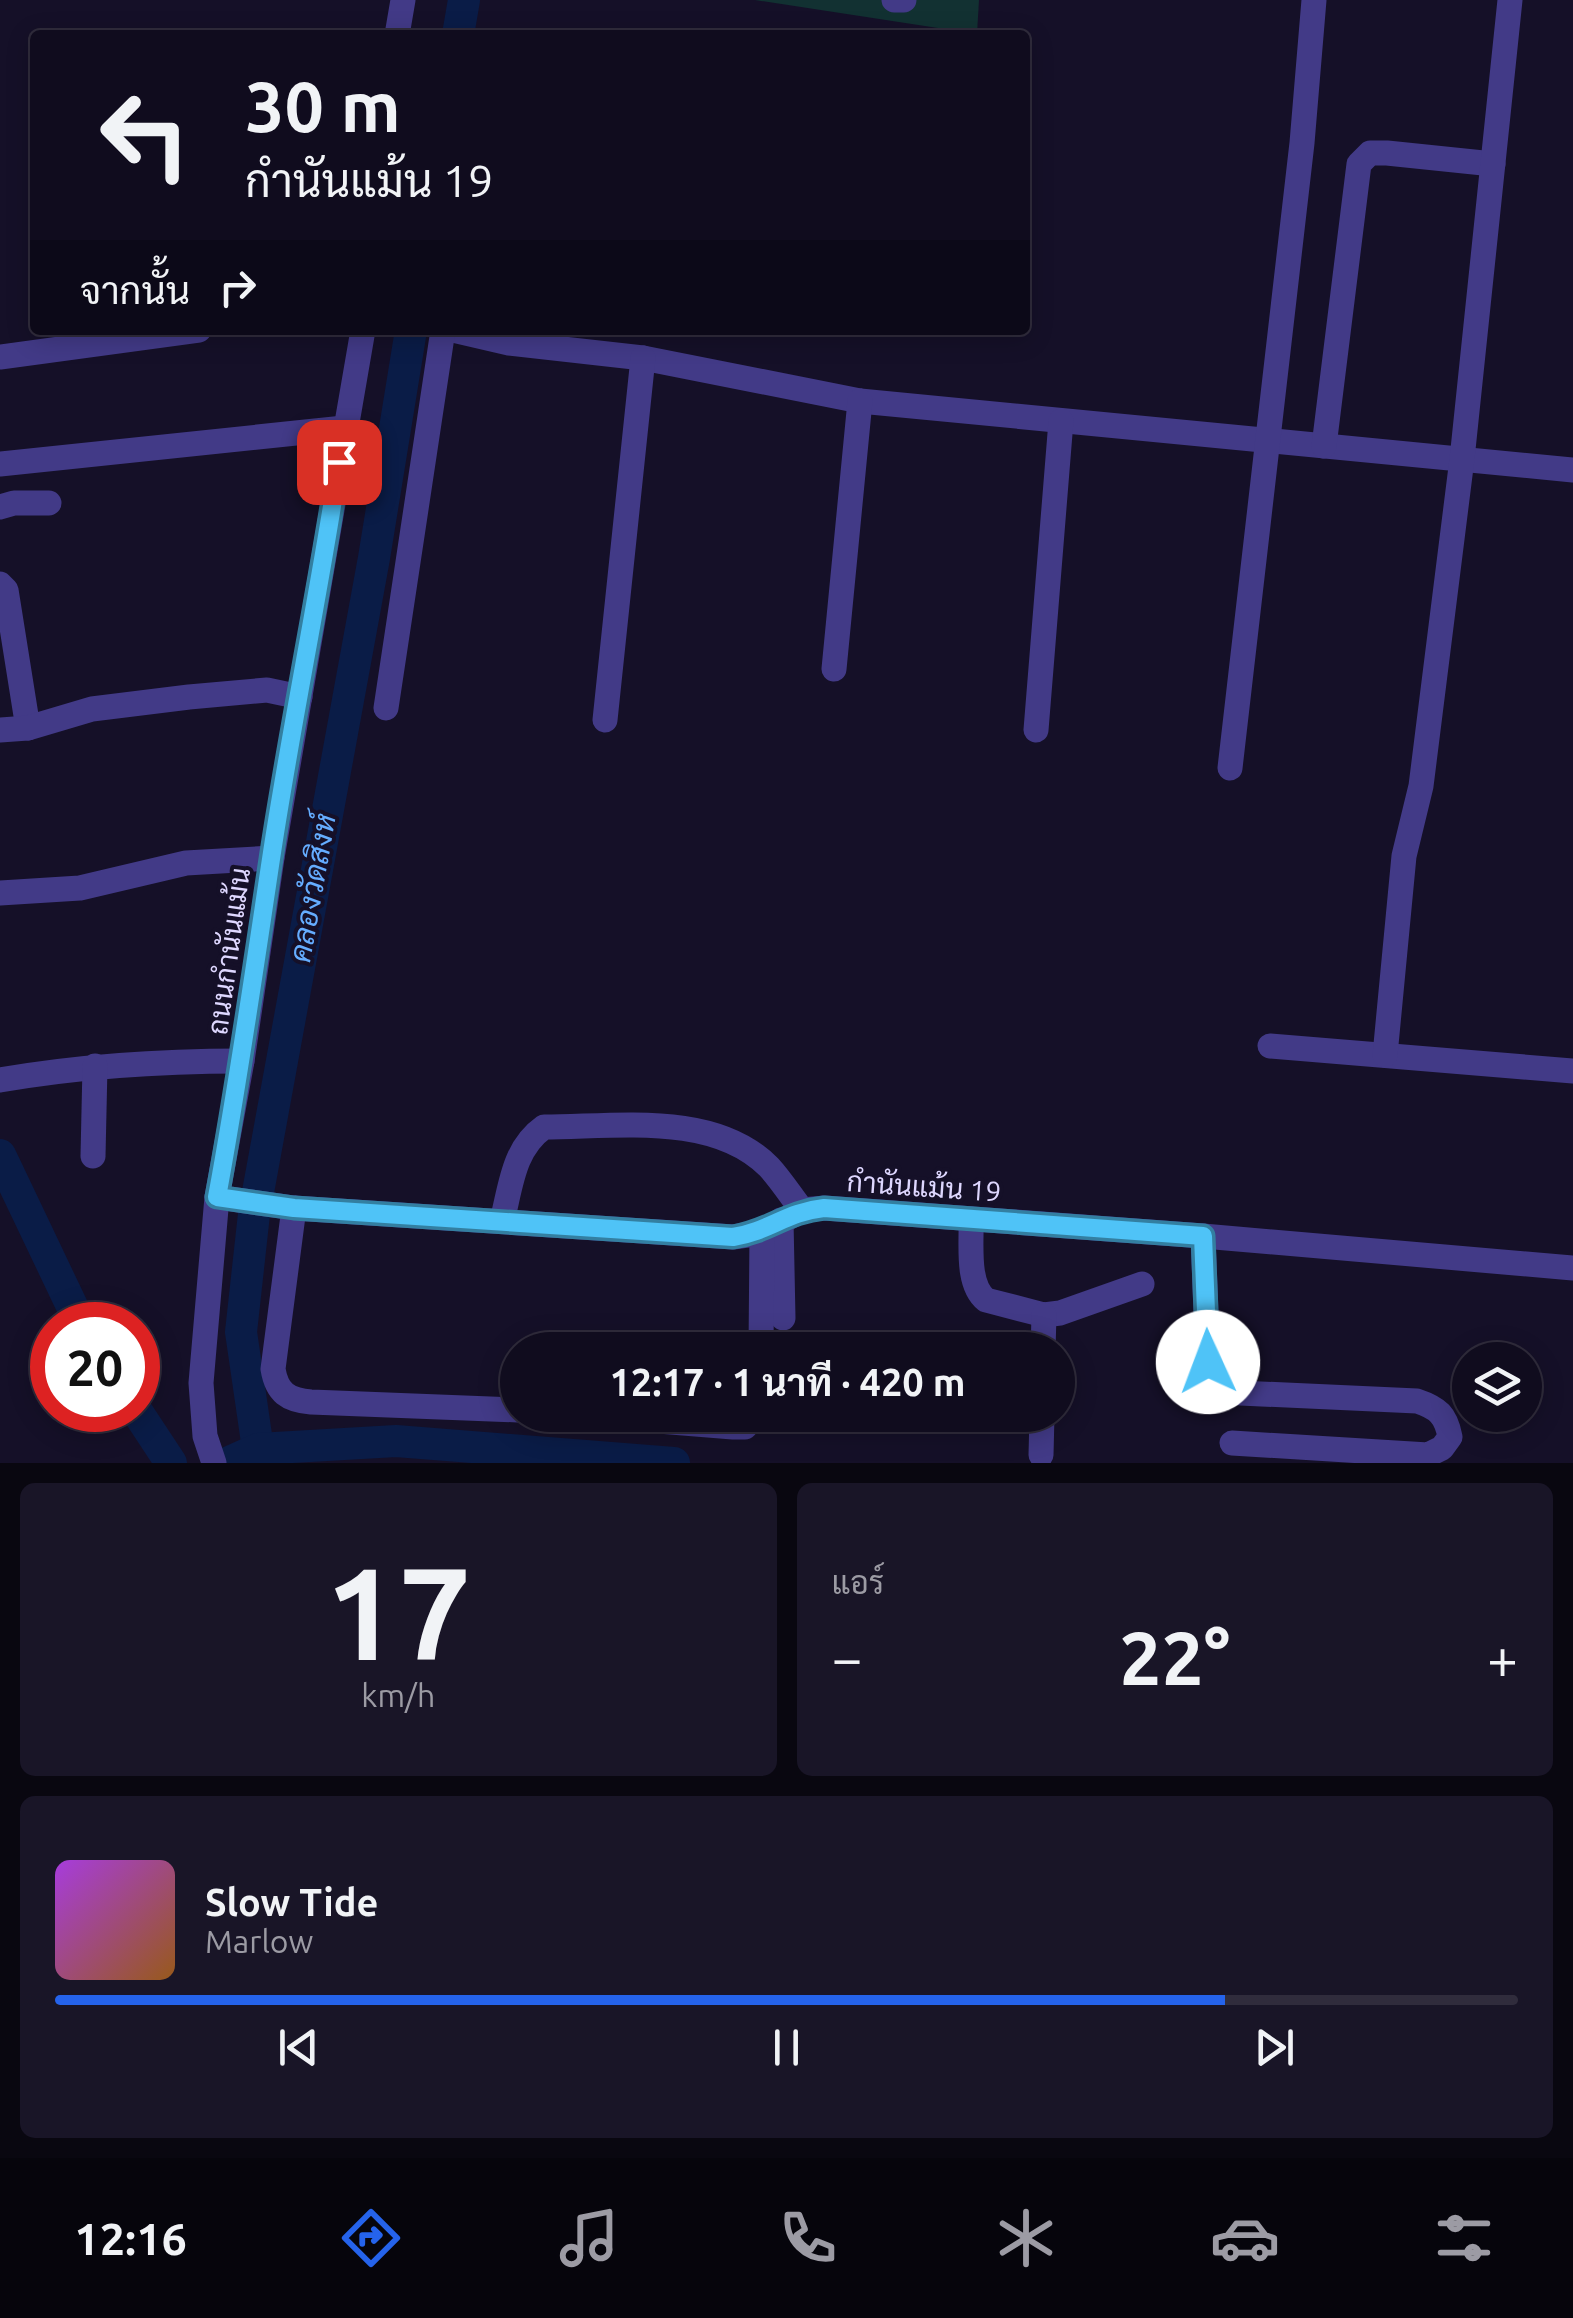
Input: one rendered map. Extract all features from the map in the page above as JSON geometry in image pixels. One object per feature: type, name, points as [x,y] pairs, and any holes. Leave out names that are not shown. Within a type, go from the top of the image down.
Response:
[{"type":"street","points":[[398,30],[403,0]]},
{"type":"street","points":[[894,0],[904,0]]},
{"type":"street","points":[[1230,768],[1302,143],[1314,0]]},
{"type":"street","points":[[1385,1055],[1404,856],[1420,786],[1462,459],[1510,0]]},
{"type":"street","points":[[1324,446],[1358,164],[1370,153],[1386,152],[1493,164]]},
{"type":"street","points":[[0,357],[161,335]]},
{"type":"street","name":"ถนนกำนันแม้น","points":[[214,1463],[205,1436],[200,1383],[217,1197],[362,335]]},
{"type":"street","points":[[386,708],[441,335]]},
{"type":"street","points":[[511,337],[644,358],[860,402],[1573,470]]},
{"type":"street","points":[[605,720],[644,358]]},
{"type":"street","points":[[834,669],[860,402]]},
{"type":"street","points":[[1036,730],[1062,421]]},
{"type":"street","points":[[0,464],[344,428]]},
{"type":"street","points":[[0,507],[48,503]]},
{"type":"street","points":[[0,584],[6,590],[28,728]]},
{"type":"street","points":[[0,730],[28,728],[92,709],[188,697],[267,690],[300,697]]},
{"type":"street","points":[[0,894],[80,888],[186,863],[272,858]]},
{"type":"street","points":[[1270,1046],[1573,1071]]},
{"type":"street","points":[[0,1080],[95,1066],[242,1061]]},
{"type":"street","points":[[93,1156],[95,1066]]},
{"type":"street","points":[[502,1222],[518,1154],[528,1138],[544,1126],[678,1128],[713,1135],[746,1150],[769,1167],[782,1221],[783,1318]]},
{"type":"street","name":"กำนันแม้น 19","points":[[217,1197],[287,1207],[733,1237],[824,1208],[1573,1268]]},
{"type":"street","points":[[287,1207],[272,1369],[276,1386],[284,1394],[295,1401],[500,1409]]},
{"type":"street","points":[[971,1219],[974,1283],[986,1300],[1044,1315],[1142,1284]]},
{"type":"street","points":[[765,1332],[782,1221]]},
{"type":"street","points":[[1203,1236],[1208,1362],[1214,1375],[1240,1393],[1417,1401],[1437,1408],[1447,1421],[1450,1437],[1442,1448],[1428,1455],[1232,1443]]},
{"type":"street","points":[[1044,1315],[1044,1332]]},
{"type":"street","points":[[1041,1455],[1042,1432]]},
{"type":"green space","points":[[755,0],[979,0],[977,30],[951,30]]},
{"type":"waterway","name":"คลองวัดสิงห์","points":[[459,30],[464,0]]},
{"type":"waterway","name":"คลองวัดสิงห์","points":[[258,1449],[241,1332],[254,1214],[374,558],[410,335]]},
{"type":"waterway","points":[[0,1155],[70,1302]]},
{"type":"waterway","points":[[151,1432],[171,1463]]},
{"type":"waterway","points":[[227,1463],[258,1449],[396,1441],[674,1463]]},
{"type":"route","points":[[339,462],[217,1197],[294,1208],[733,1237],[762,1232],[802,1210],[824,1208],[1203,1236],[1208,1362]]}]
